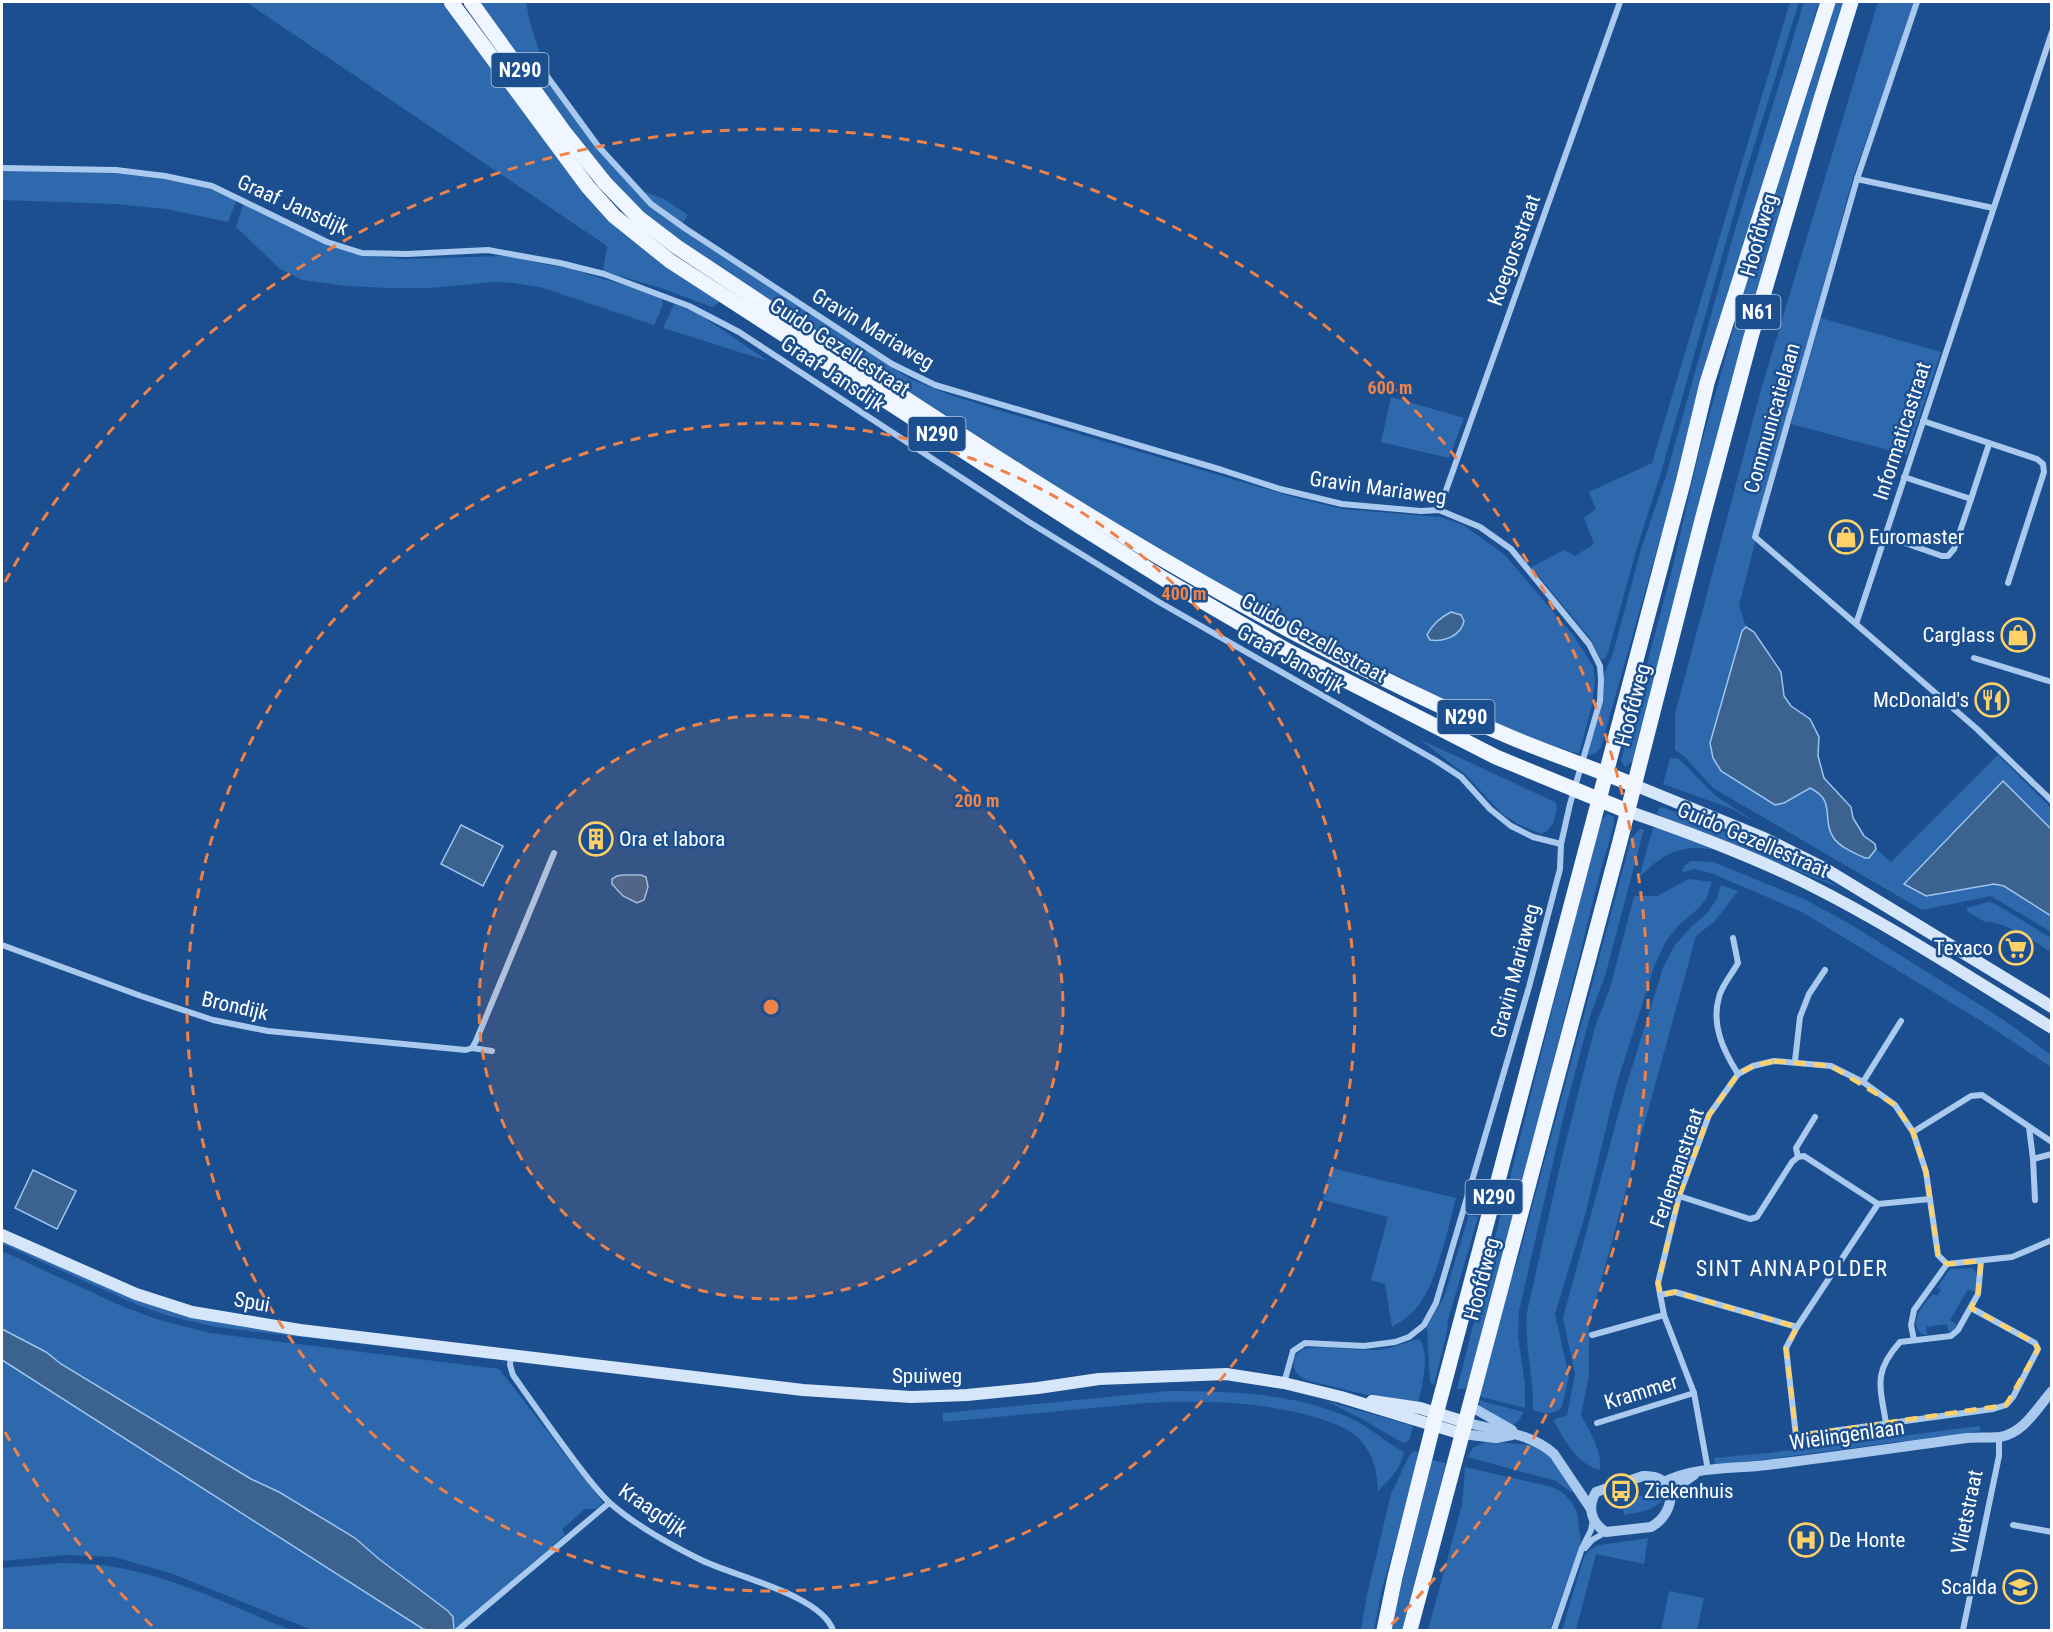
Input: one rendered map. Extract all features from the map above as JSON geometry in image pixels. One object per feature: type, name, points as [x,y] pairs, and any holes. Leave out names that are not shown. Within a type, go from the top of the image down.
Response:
[{"type":"main road","name":"Guido Gezellestraat","points":[[451,2],[588,187],[614,216],[670,261],[1066,518],[1164,579],[1288,651],[1430,725],[1496,758],[1598,800],[1729,849],[1809,884],[1864,914],[2052,1028]]},
{"type":"main road","name":"Guido Gezellestraat","points":[[471,2],[565,133],[605,183],[639,218],[676,247],[1119,534],[1292,632],[1444,707],[1516,739],[1764,838],[1822,867],[2052,1007]]},
{"type":"main road","name":"Hoofdweg","points":[[1384,1630],[1395,1577],[1435,1420],[1683,483],[1707,383],[1827,2]]},
{"type":"main road","name":"Hoofdweg","points":[[1410,1630],[1751,338],[1851,2]]},
{"type":"main road","name":"Spui","points":[[2,1234],[136,1294],[192,1312],[300,1330],[511,1354]]},
{"type":"main road","name":"Spuiweg","points":[[511,1354],[803,1390],[911,1397],[967,1395],[1099,1379],[1226,1374],[1284,1383],[1341,1397],[1420,1408],[1435,1420]]},
{"type":"main road","points":[[1435,1420],[1463,1428]]},
{"type":"street","name":"Koegorsstraat","points":[[1438,510],[1620,2]]},
{"type":"street","name":"Communicatielaan","points":[[1856,624],[1755,537],[1857,179],[1917,2]]},
{"type":"street","name":"Informaticastraat","points":[[1856,624],[2052,33]]},
{"type":"street","name":"Gravin Mariaweg","points":[[541,68],[598,146],[651,204],[892,364],[935,385],[1280,489],[1342,504],[1421,511],[1438,510],[1480,527],[1511,549],[1590,644],[1600,666],[1600,701],[1574,789],[1561,844],[1560,869],[1529,987],[1437,1303],[1424,1325],[1409,1337],[1395,1342],[1364,1346],[1305,1343],[1293,1351],[1284,1383]]},
{"type":"street","name":"Graaf Jansdijk","points":[[2,168],[116,170],[165,176],[212,186],[327,242],[362,253],[407,254],[488,250],[560,263],[604,274],[689,306],[739,333],[1029,522],[1159,602],[1435,760],[1461,777],[1490,809],[1511,826],[1533,837],[1561,844]]},
{"type":"street","points":[[1857,179],[1993,208]]},
{"type":"street","points":[[1923,422],[2037,459],[2044,468],[2008,583]]},
{"type":"street","points":[[1885,536],[1942,556],[1948,556],[1954,549],[1989,444]]},
{"type":"street","points":[[1904,477],[1971,499]]},
{"type":"street","points":[[1856,624],[1977,729],[2051,798]]},
{"type":"street","points":[[1974,658],[2052,682]]},
{"type":"street","points":[[472,1048],[554,852]]},
{"type":"street","points":[[1733,938],[1738,963],[1719,995],[1716,1014],[1717,1032],[1724,1052],[1738,1074],[1753,1066],[1774,1061],[1795,1061],[1831,1066],[1863,1082],[1895,1105],[1913,1132],[1926,1172],[1938,1255],[1947,1264]]},
{"type":"street","name":"Brondijk","points":[[2,945],[213,1020],[268,1031],[329,1038],[492,1051]]},
{"type":"street","points":[[1795,1061],[1800,1017],[1809,994],[1825,970]]},
{"type":"street","points":[[1863,1082],[1901,1021]]},
{"type":"street","name":"Ferlemanstraat","points":[[1704,1471],[1694,1393],[1664,1315],[1658,1283],[1679,1196],[1709,1115],[1738,1074]]},
{"type":"street","points":[[1913,1132],[1971,1096],[1982,1095],[2052,1142]]},
{"type":"street","points":[[1798,1157],[1796,1148],[1815,1117]]},
{"type":"street","points":[[2029,1127],[2035,1200]]},
{"type":"street","points":[[2033,1159],[2052,1154]]},
{"type":"street","points":[[1679,1196],[1750,1219],[1757,1217],[1792,1162],[1804,1156],[1878,1204],[1930,1199]]},
{"type":"street","points":[[1878,1204],[1797,1327],[1786,1348],[1796,1436],[1993,1409],[2006,1405],[2013,1397],[2038,1349],[2035,1343],[1971,1308]]},
{"type":"street","points":[[1914,1340],[1911,1325],[1914,1310],[1947,1264],[2012,1257],[2052,1240]]},
{"type":"street","points":[[1886,1423],[1880,1380],[1888,1356],[1900,1342],[1951,1336],[1958,1330],[1978,1294],[1981,1261]]},
{"type":"street","points":[[1660,1295],[1675,1292],[1797,1327]]},
{"type":"street","points":[[1592,1335],[1664,1315]]},
{"type":"street","name":"Kraagdijk","points":[[511,1354],[510,1365],[513,1375],[557,1438],[609,1503],[655,1535],[701,1560],[796,1597],[818,1611],[831,1624],[833,1630]]},
{"type":"street","points":[[1999,1437],[2027,1413],[2052,1382]]},
{"type":"street","points":[[1999,1437],[2016,1431],[2023,1425],[2052,1391]]},
{"type":"street","name":"Krammer","points":[[1597,1423],[1694,1393]]},
{"type":"street","points":[[1470,1406],[1554,1454],[1606,1532]]},
{"type":"street","points":[[1463,1428],[1496,1438],[1517,1434]]},
{"type":"street","name":"Wielingenlaan","points":[[1664,1482],[1676,1476],[1704,1471],[1967,1438],[1999,1437]]},
{"type":"street","name":"Vlietstraat","points":[[1963,1630],[1999,1456],[1999,1437]]},
{"type":"street","points":[[1670,1499],[1681,1484],[1704,1471]]},
{"type":"street","points":[[1568,1474],[1596,1492]]},
{"type":"street","points":[[1554,1630],[1579,1556],[1591,1530],[1592,1499],[1596,1492],[1643,1476],[1654,1477],[1664,1482],[1670,1492],[1668,1513],[1657,1524],[1651,1527],[1606,1532],[1592,1540],[1579,1556]]},
{"type":"street","points":[[458,1630],[609,1503]]},
{"type":"street","points":[[2013,1525],[2052,1532]]},
{"type":"highlighted area","points":[[1774,1061],[1831,1066],[1895,1105],[1913,1132],[1926,1172],[1938,1255],[1947,1264],[1981,1261],[1978,1294],[1971,1308],[2035,1343],[2038,1349],[2006,1405],[1796,1436],[1786,1348],[1797,1327],[1675,1292],[1660,1295],[1658,1283],[1679,1196],[1709,1115],[1738,1074],[1753,1066]]},
{"type":"shaded area","points":[[246,2],[441,2],[557,156],[720,302],[712,307],[661,288],[603,271],[607,246]]},
{"type":"shaded area","points":[[479,2],[526,2],[530,23],[545,68],[601,145],[645,192],[664,199],[688,215],[680,228],[910,379],[953,396],[1008,413],[1297,498],[1342,509],[1440,517],[1463,525],[1504,554],[1573,635],[1593,666],[1595,681],[1592,705],[1579,754],[1509,731],[1441,701],[1410,682],[1231,593],[1069,495],[673,238],[634,206],[584,150]]},
{"type":"shaded area","points":[[1790,2],[1799,2],[1744,178],[1609,649],[1606,658],[1601,660],[1590,638],[1531,567],[1564,550],[1575,556],[1594,544],[1584,518],[1596,509],[1589,492],[1652,463]]},
{"type":"shaded area","points":[[1804,2],[1819,2],[1740,257],[1601,747],[1596,753],[1587,756],[1602,704],[1604,674],[1613,653],[1641,549],[1666,476],[1732,240]]},
{"type":"shaded area","points":[[1832,2],[1844,2],[1636,752],[1632,762],[1625,767],[1621,761],[1672,570],[1699,452],[1762,226]]},
{"type":"shaded area","points":[[1878,2],[1915,2],[1853,178],[1804,355],[1739,605],[1746,627],[1742,631],[1710,743],[1784,803],[1810,788],[1817,792],[1827,808],[1831,836],[1869,858],[1876,849],[1891,862],[1998,755],[2051,808],[2051,829],[2003,781],[1904,884],[1926,896],[1994,884],[2004,886],[2051,916],[2051,932],[1991,896],[1922,910],[1713,788],[1685,757],[1675,750],[1675,714],[1762,386]]},
{"type":"shaded area","points":[[2,170],[91,171],[151,176],[181,181],[237,199],[228,222],[166,209],[115,204],[2,200]]},
{"type":"shaded area","points":[[244,202],[327,245],[365,256],[405,259],[504,256],[571,269],[653,294],[662,299],[663,305],[654,325],[540,287],[513,283],[388,288],[347,286],[302,280],[280,269],[236,227]]},
{"type":"shaded area","points":[[674,304],[699,314],[768,361],[663,328]]},
{"type":"shaded area","points":[[1821,318],[1941,352],[1907,455],[1791,424]]},
{"type":"shaded area","points":[[1391,397],[1464,418],[1449,458],[1381,442]]},
{"type":"shaded area","points":[[1451,612],[1461,615],[1464,621],[1459,631],[1446,639],[1430,640],[1427,635],[1431,628]]},
{"type":"shaded area","points":[[1746,627],[1754,632],[1781,672],[1784,696],[1791,706],[1810,719],[1819,737],[1818,756],[1824,778],[1851,807],[1853,818],[1864,836],[1875,844],[1876,849],[1869,858],[1852,852],[1836,841],[1828,824],[1826,804],[1818,793],[1810,788],[1784,803],[1775,805],[1721,771],[1713,758],[1710,743],[1742,631]]},
{"type":"shaded area","points":[[1419,739],[1555,802],[1557,807],[1551,827],[1541,834],[1518,824],[1501,813],[1466,775]]},
{"type":"shaded area","points":[[1670,759],[1679,759],[1716,796],[1757,823],[1732,809],[1663,784]]},
{"type":"shaded area","points":[[2003,781],[2051,829],[2051,916],[2004,886],[1994,884],[1926,896],[1904,884]]},
{"type":"shaded area","points":[[1662,807],[1775,853],[1840,888],[1661,816],[1657,814],[1659,808]]},
{"type":"shaded area","points":[[1608,814],[1614,817],[1614,824],[1538,1124],[1468,1383],[1465,1389],[1457,1389],[1598,827],[1601,820]]},
{"type":"shaded area","points":[[461,825],[503,846],[483,886],[441,864]]},
{"type":"shaded area","points":[[1653,828],[1659,828],[1715,850],[1692,848],[1673,852],[1639,878]]},
{"type":"shaded area","points":[[1640,829],[1644,829],[1605,976],[1590,1016],[1564,1115],[1519,1311],[1518,1336],[1525,1385],[1525,1408],[1478,1396],[1504,1298],[1517,1263],[1631,839]]},
{"type":"shaded area","points":[[1691,861],[1713,862],[1804,899],[1850,924],[2011,1025],[2051,1055],[2051,1067],[1994,1029],[1802,912],[1713,874],[1695,869],[1682,872],[1684,866]]},
{"type":"shaded area","points":[[623,875],[646,877],[648,887],[644,900],[637,903],[623,896],[612,884],[612,879]]},
{"type":"shaded area","points":[[1689,879],[1712,882],[1706,899],[1666,941],[1655,964],[1617,1083],[1585,1215],[1555,1314],[1569,1376],[1562,1407],[1548,1414],[1533,1410],[1527,1312],[1562,1157],[1595,1027],[1611,985],[1634,896],[1657,896]]},
{"type":"shaded area","points":[[1721,885],[1738,891],[1715,921],[1696,936],[1589,1325],[1589,1375],[1581,1415],[1597,1449],[1600,1470],[1591,1467],[1578,1457],[1553,1420],[1567,1415],[1575,1374],[1563,1318],[1624,1093],[1663,968],[1674,946],[1708,912],[1716,900]]},
{"type":"shaded area","points":[[1988,902],[1994,903],[2051,938],[2051,952],[2009,928],[1985,922],[1968,912],[1966,908]]},
{"type":"shaded area","points":[[1331,1168],[1456,1198],[1433,1279],[1415,1310],[1392,1327],[1385,1284],[1371,1280],[1388,1217],[1323,1200]]},
{"type":"shaded area","points":[[33,1170],[76,1191],[57,1229],[15,1208]]},
{"type":"shaded area","points":[[1469,1215],[1478,1217],[1448,1320],[1434,1385],[1430,1382],[1427,1327],[1444,1297]]},
{"type":"shaded area","points":[[2,1240],[151,1305],[219,1323],[489,1356],[492,1359],[216,1327],[169,1316],[140,1306],[2,1244]]},
{"type":"shaded area","points":[[2,1251],[124,1307],[156,1319],[210,1333],[499,1369],[603,1503],[596,1509],[585,1509],[562,1529],[565,1535],[453,1629],[453,1617],[448,1611],[355,1538],[279,1492],[251,1479],[61,1364],[46,1352],[2,1329]]},
{"type":"shaded area","points":[[1973,1268],[1977,1280],[1976,1289],[1975,1292],[1968,1289],[1950,1320],[1957,1325],[1954,1330],[1949,1333],[1947,1324],[1926,1327],[1927,1335],[1921,1334],[1916,1323],[1918,1313],[1933,1294],[1937,1296],[1941,1290],[1937,1288],[1950,1269]]},
{"type":"shaded area","points":[[2,1329],[46,1352],[61,1364],[251,1479],[279,1492],[355,1538],[448,1611],[453,1617],[454,1630],[423,1629],[2,1360]]},
{"type":"shaded area","points":[[1419,1339],[1423,1345],[1425,1361],[1418,1403],[1393,1401],[1309,1381],[1299,1375],[1294,1367],[1295,1358],[1303,1349],[1378,1350]]},
{"type":"shaded area","points":[[2,1360],[427,1630],[312,1630],[173,1574],[114,1557],[66,1555],[2,1561]]},
{"type":"shaded area","points":[[1169,1391],[1261,1395],[1307,1403],[1357,1421],[1404,1452],[1403,1458],[1394,1473],[1378,1491],[1377,1475],[1367,1449],[1357,1437],[1347,1430],[1315,1417],[1294,1412],[1231,1403],[1146,1403],[943,1422],[943,1413]]},
{"type":"shaded area","points":[[1478,1400],[1523,1412],[1513,1426],[1481,1409]]},
{"type":"shaded area","points":[[1326,1401],[1410,1425],[1413,1427],[1409,1441],[1403,1443]]},
{"type":"shaded area","points":[[1979,1426],[1981,1431],[1715,1466],[1714,1458]]},
{"type":"shaded area","points":[[1488,1441],[1539,1446],[1545,1450],[1577,1492],[1571,1492],[1556,1481],[1467,1457],[1474,1447]]},
{"type":"shaded area","points":[[1415,1451],[1421,1453],[1382,1589],[1374,1630],[1361,1630],[1391,1494],[1410,1454]]},
{"type":"shaded area","points":[[1432,1460],[1446,1463],[1402,1630],[1390,1630]]},
{"type":"shaded area","points":[[1465,1467],[1552,1487],[1562,1492],[1571,1501],[1577,1513],[1581,1542],[1550,1630],[1428,1630],[1462,1505]]},
{"type":"shaded area","points":[[1663,1489],[1665,1497],[1661,1502],[1646,1510],[1624,1515],[1622,1499],[1656,1493]]},
{"type":"shaded area","points":[[1648,1538],[1644,1564],[1596,1554],[1576,1630],[1562,1630],[1584,1557],[1588,1552],[1600,1545]]},
{"type":"shaded area","points":[[60,1563],[112,1567],[164,1579],[291,1630],[2,1630],[2,1568]]},
{"type":"shaded area","points":[[1669,1591],[1704,1598],[1697,1630],[1661,1630]]},
{"type":"place","name":"Euromaster","points":[[1846,537]]},
{"type":"place","name":"Carglass","points":[[2018,635]]},
{"type":"place","name":"McDonald's","points":[[1992,700]]},
{"type":"place","name":"Ora et labora","points":[[596,839]]},
{"type":"place","name":"Texaco","points":[[2016,948]]},
{"type":"place","name":"Ziekenhuis","points":[[1621,1491]]},
{"type":"place","name":"De Honte","points":[[1806,1540]]},
{"type":"place","name":"Scalda","points":[[2020,1587]]},
{"type":"district","name":"SINT ANNAPOLDER","points":[[1792,1268]]}]
